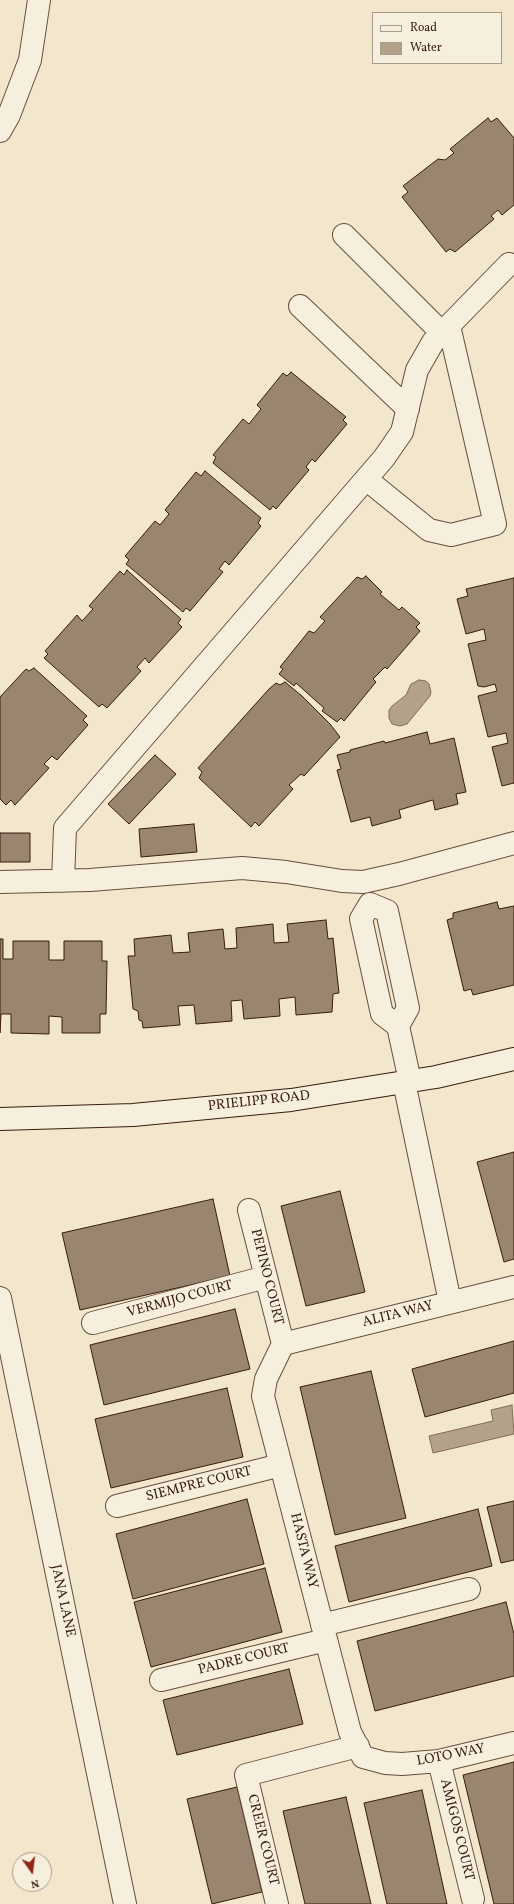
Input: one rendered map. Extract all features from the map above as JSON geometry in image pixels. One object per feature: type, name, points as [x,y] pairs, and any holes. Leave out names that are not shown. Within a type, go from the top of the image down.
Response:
[{"type":"street","points":[[0,131],[9,115],[30,60],[39,0]]},
{"type":"street","points":[[344,235],[445,329],[495,524],[451,535],[430,530],[366,479]]},
{"type":"street","points":[[63,881],[65,828],[384,458],[402,432],[417,370],[433,342],[445,329],[512,268]]},
{"type":"street","points":[[300,306],[408,409]]},
{"type":"street","points":[[0,882],[63,881],[242,868],[286,872],[342,881],[363,882],[399,874],[514,843]]},
{"type":"street","points":[[398,1026],[407,1081],[450,1302]]},
{"type":"street","name":"PRIELIPP ROAD","points":[[0,1119],[141,1114],[291,1100],[407,1081],[514,1059]]},
{"type":"street","name":"PEPINO COURT","points":[[249,1210],[282,1344]]},
{"type":"street","name":"VERMIJO COURT","points":[[93,1323],[266,1277]]},
{"type":"street","name":"ALITA WAY","points":[[282,1344],[514,1286]]},
{"type":"street","name":"JANA LANE","points":[[0,1298],[125,1904]]},
{"type":"street","name":"HASTA WAY","points":[[282,1344],[266,1379],[263,1396],[350,1732],[360,1752]]},
{"type":"street","name":"SIEMPRE COURT","points":[[117,1506],[281,1465]]},
{"type":"street","name":"PADRE COURT","points":[[161,1680],[469,1589]]},
{"type":"street","name":"LOTO WAY","points":[[360,1752],[385,1763],[402,1764],[439,1761],[514,1743]]},
{"type":"street","name":"CREER COURT","points":[[277,1904],[246,1775],[360,1752]]},
{"type":"street","name":"AMIGOS COURT","points":[[439,1761],[473,1899]]},
{"type":"water","points":[[419,680],[426,681],[429,684],[431,692],[430,696],[407,724],[400,726],[392,724],[389,718],[389,710],[406,695],[411,684]]},
{"type":"water","points":[[512,1405],[514,1434],[433,1453],[429,1436],[493,1421],[491,1410]]},
{"type":"building","points":[[488,118],[491,122],[497,118],[514,138],[514,205],[502,215],[498,210],[491,216],[494,219],[455,252],[450,249],[446,252],[402,197],[408,192],[403,186],[438,159],[445,160],[454,153],[450,149]]},
{"type":"building","points":[[291,372],[346,417],[343,420],[347,424],[315,462],[312,459],[306,467],[309,470],[276,509],[273,506],[270,510],[213,463],[216,457],[213,455],[243,419],[249,424],[261,409],[257,405],[283,373],[287,376]]},
{"type":"building","points":[[205,471],[261,518],[258,523],[261,526],[229,565],[225,561],[219,569],[223,572],[190,611],[186,608],[183,612],[126,564],[129,560],[125,556],[155,521],[160,525],[169,514],[165,510],[196,472],[201,476]]},
{"type":"building","points":[[127,570],[181,619],[178,623],[182,627],[149,663],[145,658],[137,667],[141,671],[107,708],[102,704],[99,707],[44,658],[48,654],[45,651],[77,615],[82,621],[93,609],[89,606],[120,571],[124,575]]},
{"type":"building","points":[[366,576],[382,592],[380,594],[399,610],[402,607],[420,623],[416,627],[420,631],[387,669],[385,667],[373,679],[376,682],[344,721],[341,718],[337,722],[322,711],[324,708],[296,683],[294,686],[279,674],[283,669],[280,667],[309,631],[314,633],[325,621],[320,617],[357,577],[362,579]]},
{"type":"building","points":[[514,578],[514,783],[502,786],[492,747],[508,743],[506,733],[488,737],[478,696],[497,691],[495,684],[484,687],[478,686],[468,644],[486,640],[484,629],[466,634],[457,599],[468,596],[466,589]]},
{"type":"building","points":[[34,668],[87,716],[83,720],[88,725],[57,760],[52,756],[44,764],[49,768],[15,805],[11,800],[6,805],[0,799],[0,697],[26,669],[29,671]]},
{"type":"building","points":[[285,682],[302,696],[330,724],[340,737],[304,776],[301,774],[289,785],[293,789],[259,826],[255,822],[251,827],[199,778],[202,772],[198,768],[269,689],[276,683],[280,685]]},
{"type":"building","points":[[427,732],[430,744],[454,738],[466,792],[456,794],[458,804],[435,810],[433,800],[399,810],[401,818],[372,826],[370,817],[351,822],[337,770],[341,769],[337,755],[384,741],[385,743]]},
{"type":"building","points":[[155,755],[176,774],[129,824],[108,804]]},
{"type":"building","points":[[194,824],[197,852],[141,857],[139,829]]},
{"type":"building","points":[[0,833],[30,833],[30,862],[0,862]]},
{"type":"building","points":[[497,902],[499,909],[514,906],[514,985],[473,995],[471,989],[464,991],[447,920],[453,918],[453,913]]},
{"type":"building","points":[[326,920],[328,939],[333,938],[339,993],[333,994],[332,1012],[296,1015],[295,997],[279,999],[280,1016],[244,1019],[242,1000],[231,1001],[232,1021],[196,1024],[194,1005],[178,1006],[180,1025],[143,1028],[142,1021],[139,1020],[138,1011],[133,1009],[128,956],[135,956],[134,939],[171,935],[173,953],[190,952],[188,933],[223,929],[225,949],[237,948],[236,928],[273,924],[274,943],[289,942],[287,924]]},
{"type":"building","points":[[0,939],[3,939],[3,959],[13,959],[13,941],[49,941],[49,960],[64,960],[64,941],[102,941],[102,961],[107,961],[106,1014],[100,1014],[100,1033],[62,1033],[62,1017],[49,1016],[49,1034],[11,1033],[11,1014],[1,1014],[0,1033]]},
{"type":"building","points":[[514,1152],[514,1259],[504,1262],[477,1162]]},
{"type":"building","points":[[340,1191],[365,1292],[306,1306],[281,1206]]},
{"type":"building","points":[[213,1199],[230,1276],[80,1310],[62,1233]]},
{"type":"building","points":[[235,1309],[250,1369],[104,1405],[90,1345]]},
{"type":"building","points":[[514,1341],[514,1393],[425,1417],[412,1369]]},
{"type":"building","points":[[371,1371],[406,1518],[335,1535],[300,1387]]},
{"type":"building","points":[[227,1388],[243,1457],[111,1488],[95,1419]]},
{"type":"building","points":[[247,1499],[264,1564],[133,1599],[116,1534]]},
{"type":"building","points":[[514,1501],[514,1560],[501,1563],[487,1507]]},
{"type":"building","points":[[478,1509],[492,1566],[349,1602],[335,1546]]},
{"type":"building","points":[[265,1568],[282,1632],[151,1667],[134,1602]]},
{"type":"building","points":[[506,1602],[514,1634],[514,1676],[375,1711],[357,1641]]},
{"type":"building","points":[[289,1669],[303,1724],[177,1755],[163,1700]]},
{"type":"building","points":[[514,1762],[514,1904],[494,1904],[463,1775]]},
{"type":"building","points":[[237,1787],[262,1892],[212,1904],[187,1799]]},
{"type":"building","points":[[422,1790],[447,1904],[387,1904],[364,1803]]},
{"type":"building","points":[[346,1797],[371,1904],[305,1904],[283,1811]]}]
